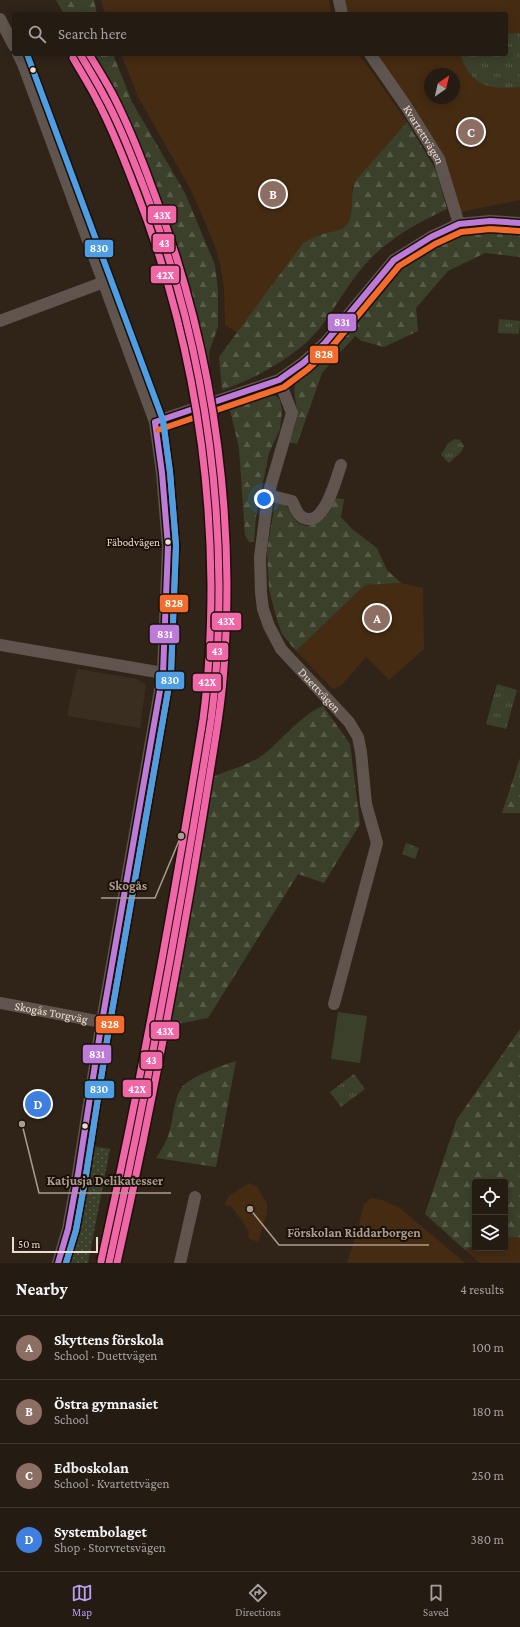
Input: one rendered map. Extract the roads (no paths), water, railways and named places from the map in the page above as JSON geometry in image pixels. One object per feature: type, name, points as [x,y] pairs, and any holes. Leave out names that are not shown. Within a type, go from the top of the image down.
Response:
[{"type":"street","points":[[339,0],[342,12]]},
{"type":"street","points":[[2,27],[12,43]]},
{"type":"street","points":[[19,56],[155,422],[162,473],[168,546],[163,673],[102,1022],[70,1222],[58,1263]]},
{"type":"street","name":"Kvartettvägen","points":[[371,56],[406,106],[439,159],[459,224]]},
{"type":"street","points":[[155,422],[183,414],[279,380],[325,343],[394,260],[431,237],[459,224],[490,221],[520,223]]},
{"type":"street","points":[[0,321],[104,282]]},
{"type":"street","name":"Duettvägen","points":[[279,380],[292,413],[268,495],[260,556],[261,594],[265,615],[281,649],[349,722],[358,737],[362,752],[366,804],[377,843],[334,1004]]},
{"type":"street","points":[[268,495],[292,501],[296,511],[302,518],[310,519],[320,515],[326,505],[341,465]]},
{"type":"street","points":[[0,645],[163,673]]},
{"type":"street","name":"Skogås Torgväg","points":[[0,1003],[102,1022]]},
{"type":"street","points":[[180,1263],[195,1197]]},
{"type":"place","name":"Edboskolan","points":[[471,132]]},
{"type":"place","name":"Östra gymnasiet","points":[[273,194]]},
{"type":"place","name":"Fäbodvägen","points":[[168,542]]},
{"type":"place","name":"Skyttens förskola","points":[[377,618]]},
{"type":"place","name":"Skogås","points":[[181,836]]},
{"type":"place","name":"Systembolaget","points":[[38,1104]]},
{"type":"place","name":"Katjusja Delikatesser","points":[[22,1124]]},
{"type":"place","name":"Förskolan Riddarborgen","points":[[250,1209]]}]
